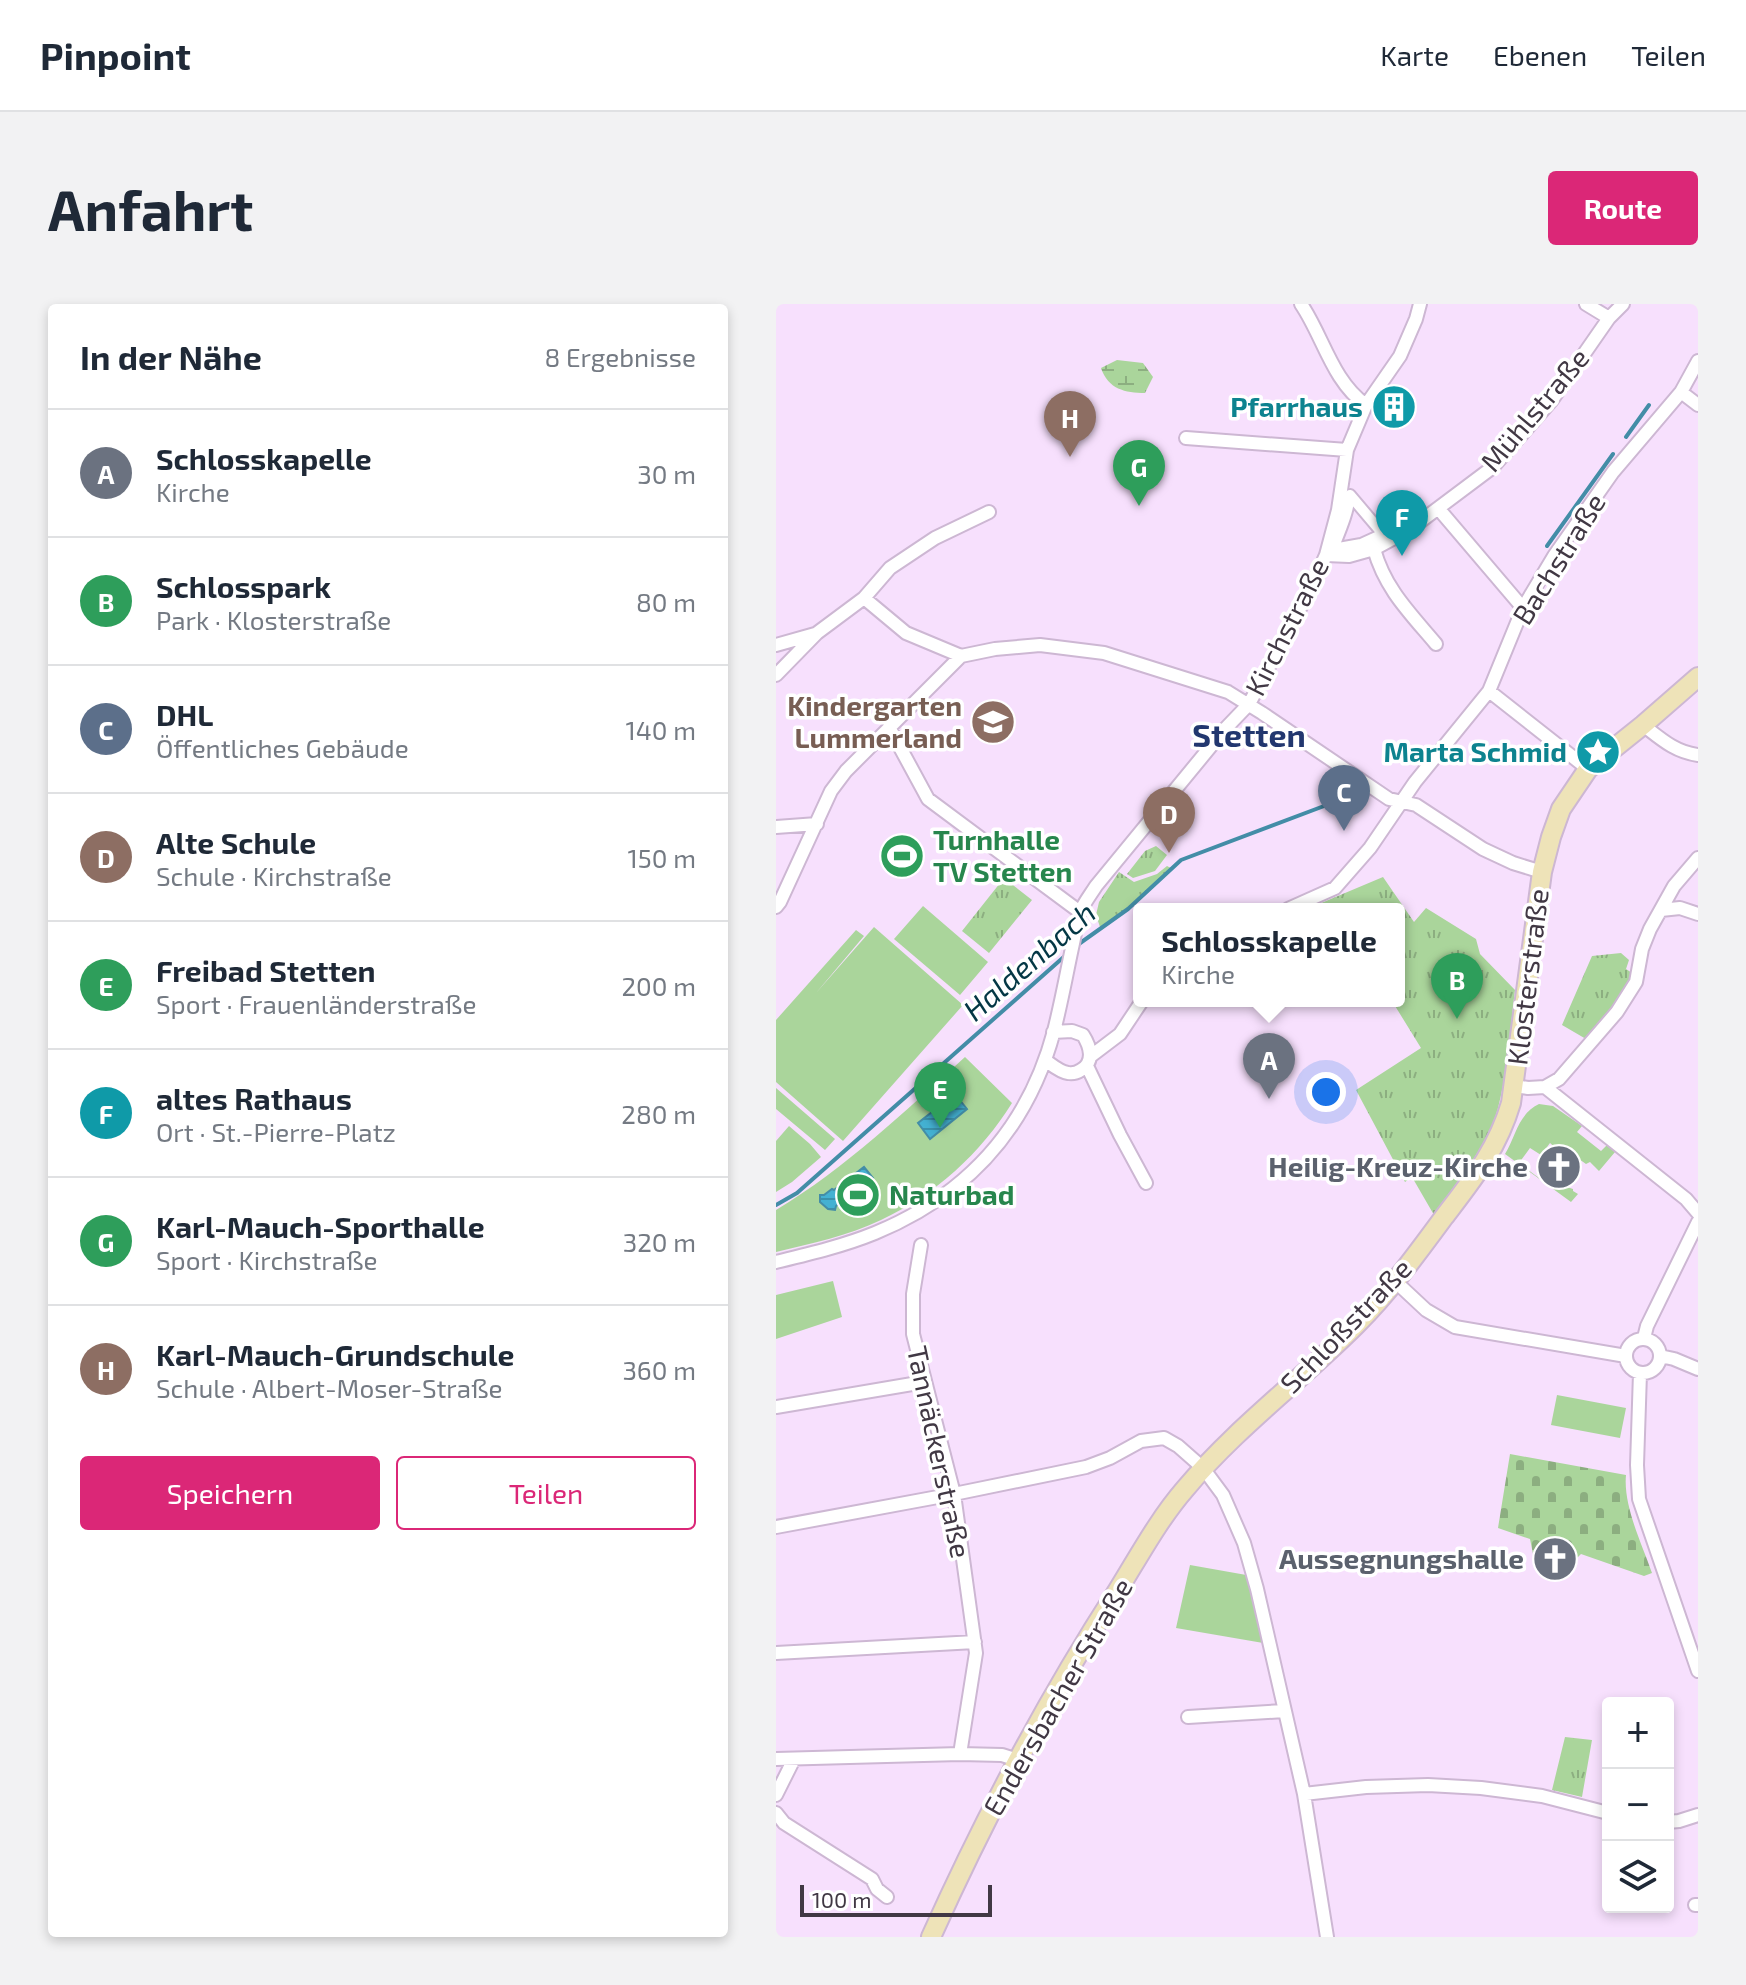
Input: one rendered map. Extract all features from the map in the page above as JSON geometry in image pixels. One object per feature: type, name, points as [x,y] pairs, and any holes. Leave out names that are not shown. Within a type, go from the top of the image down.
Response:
[{"type":"main road","points":[[1542,872],[1561,809],[1588,769],[1698,677]]},
{"type":"main road","name":"Klosterstraße","points":[[1514,1086],[1542,872]]},
{"type":"main road","name":"Schloßstraße","points":[[1203,1468],[1355,1326],[1396,1282],[1484,1165],[1502,1131],[1514,1086]]},
{"type":"main road","name":"Endersbacher Straße","points":[[931,1937],[1018,1760],[1087,1637],[1168,1511],[1203,1468]]},
{"type":"street","points":[[1301,304],[1312,319],[1342,379],[1366,405]]},
{"type":"street","name":"Kirchstraße","points":[[1053,1032],[1080,912],[1096,886],[1249,704],[1313,584],[1326,555],[1338,510],[1347,450],[1366,405],[1400,356],[1420,304]]},
{"type":"street","points":[[1586,304],[1609,318]]},
{"type":"street","name":"Mühlstraße","points":[[1326,555],[1349,556],[1374,549],[1441,511],[1512,447],[1552,400],[1609,318],[1623,304]]},
{"type":"street","name":"Bachstraße","points":[[1301,903],[1335,888],[1370,848],[1401,801],[1489,691],[1523,608],[1554,556],[1613,472],[1681,392],[1698,361]]},
{"type":"street","points":[[1681,392],[1698,405]]},
{"type":"street","points":[[1186,438],[1347,450]]},
{"type":"street","points":[[1350,495],[1383,534],[1361,544],[1333,549],[1348,512],[1350,495]]},
{"type":"street","points":[[1441,511],[1523,608]]},
{"type":"street","points":[[776,675],[817,633],[864,598],[890,568],[935,538],[989,512]]},
{"type":"street","points":[[1374,549],[1379,568],[1392,592],[1436,644]]},
{"type":"street","points":[[776,907],[831,791],[846,771],[961,656],[906,633],[864,598]]},
{"type":"street","points":[[776,645],[817,633]]},
{"type":"street","name":"Klosterstraße","points":[[961,656],[1040,645],[1104,653],[1228,692],[1389,799],[1416,805],[1483,849],[1542,872]]},
{"type":"street","points":[[1489,691],[1588,769]]},
{"type":"street","points":[[1643,725],[1684,753],[1698,755]]},
{"type":"street","points":[[889,727],[928,799],[1080,912]]},
{"type":"street","points":[[776,827],[817,824]]},
{"type":"street","points":[[1514,1086],[1545,1087],[1559,1079],[1617,1012],[1636,982],[1642,949],[1650,929],[1674,886],[1698,858]]},
{"type":"street","points":[[1661,910],[1680,908],[1698,914]]},
{"type":"street","points":[[1045,1060],[1058,1070],[1069,1074],[1078,1072],[1120,1034],[1138,1007]]},
{"type":"street","points":[[776,1262],[877,1232],[946,1194],[1002,1141],[1035,1085],[1053,1032],[1072,1031],[1083,1035],[1089,1045],[1089,1061],[1120,1135],[1146,1183]]},
{"type":"street","points":[[1545,1087],[1686,1199],[1698,1213]]},
{"type":"street","points":[[1644,1338],[1698,1222]]},
{"type":"street","name":"Tannäckerstraße","points":[[921,1245],[913,1294],[913,1334],[954,1494],[976,1653],[960,1754]]},
{"type":"street","points":[[1396,1282],[1426,1310],[1455,1327],[1626,1356]]},
{"type":"street","points":[[1644,1338],[1656,1344],[1660,1356],[1654,1369],[1640,1373],[1628,1365],[1626,1356],[1629,1345],[1644,1338]]},
{"type":"street","points":[[1660,1356],[1698,1369]]},
{"type":"street","points":[[1640,1373],[1639,1499],[1697,1667]]},
{"type":"street","points":[[776,1407],[924,1382]]},
{"type":"street","points":[[776,1527],[1086,1467],[1141,1441],[1164,1438],[1178,1446],[1203,1468],[1223,1495],[1244,1543],[1304,1794],[1327,1937]]},
{"type":"street","points":[[776,1653],[975,1642]]},
{"type":"street","points":[[1188,1717],[1284,1711]]},
{"type":"street","points":[[776,1759],[960,1754],[1002,1755],[1018,1760]]},
{"type":"street","points":[[776,1795],[794,1759]]},
{"type":"street","points":[[1304,1794],[1366,1787],[1428,1785],[1481,1788],[1542,1796],[1602,1811]]},
{"type":"street","points":[[776,1813],[784,1823],[872,1879],[877,1889],[887,1897]]},
{"type":"street","points":[[1674,1821],[1698,1815]]},
{"type":"green space","points":[[1117,360],[1143,363],[1153,377],[1145,393],[1124,391],[1108,381],[1101,368]]},
{"type":"green space","points":[[1156,846],[1167,855],[1155,871],[1133,878],[1127,874],[1145,851]]},
{"type":"green space","points":[[1167,866],[1173,869],[1101,930],[1096,915],[1099,902],[1119,872],[1134,882],[1157,874]]},
{"type":"green space","points":[[1383,877],[1401,903],[1321,903]]},
{"type":"green space","points":[[1004,878],[1032,900],[989,953],[962,931]]},
{"type":"green space","points":[[923,906],[988,962],[960,995],[894,939]]},
{"type":"green space","points":[[1426,908],[1476,939],[1480,954],[1515,990],[1504,1079],[1493,1122],[1470,1164],[1434,1215],[1412,1177],[1405,1182],[1356,1090],[1421,1048],[1396,1007],[1405,1007],[1405,909],[1414,922]]},
{"type":"green space","points":[[874,927],[963,1005],[843,1141],[776,1082],[776,1020],[856,930],[864,936],[816,993]]},
{"type":"green space","points":[[1621,953],[1629,960],[1626,969],[1632,973],[1623,993],[1586,1039],[1562,1025],[1592,956]]},
{"type":"green space","points":[[965,1057],[1012,1103],[971,1155],[920,1198],[881,1220],[843,1235],[776,1252],[776,1210],[851,1157]]},
{"type":"green space","points":[[776,1088],[835,1139],[825,1150],[776,1109]]},
{"type":"green space","points":[[1539,1104],[1553,1106],[1582,1126],[1577,1132],[1601,1151],[1607,1145],[1615,1152],[1599,1171],[1590,1162],[1586,1164],[1562,1147],[1559,1151],[1550,1143],[1541,1155],[1530,1148],[1519,1163],[1539,1178],[1546,1169],[1573,1189],[1578,1194],[1571,1202],[1505,1154],[1522,1119]]},
{"type":"green space","points":[[789,1126],[821,1157],[776,1192],[776,1141]]},
{"type":"green space","points":[[833,1281],[842,1317],[776,1339],[776,1295]]},
{"type":"green space","points":[[1557,1395],[1626,1408],[1620,1438],[1551,1425]]},
{"type":"green space","points":[[1510,1454],[1626,1475],[1630,1512],[1652,1573],[1644,1576],[1581,1554],[1560,1575],[1536,1569],[1530,1539],[1498,1528]]},
{"type":"green space","points":[[1190,1565],[1252,1576],[1269,1644],[1176,1628]]},
{"type":"green space","points":[[1565,1737],[1592,1740],[1582,1797],[1552,1790]]},
{"type":"water","points":[[955,1094],[967,1109],[930,1139],[918,1123]]},
{"type":"water","points":[[864,1167],[873,1178],[836,1206],[835,1210],[828,1209],[820,1202],[820,1195],[834,1190]]},
{"type":"waterway","name":"Haldenbach","points":[[1626,437],[1649,405]]},
{"type":"waterway","name":"Haldenbach","points":[[1547,546],[1613,454]]},
{"type":"waterway","name":"Haldenbach","points":[[1134,903],[1181,860],[1340,800]]},
{"type":"waterway","name":"Haldenbach","points":[[1076,946],[1133,904]]},
{"type":"waterway","name":"Haldenbach","points":[[776,1205],[797,1193],[1066,955]]},
{"type":"place","name":"Pfarrhaus","points":[[1394,407]]},
{"type":"place","name":"Karl-Mauch-Grundschule","points":[[1070,457]]},
{"type":"place","name":"Karl-Mauch-Sporthalle","points":[[1139,506]]},
{"type":"place","name":"altes Rathaus","points":[[1402,556]]},
{"type":"place","name":"Kindergarten Lummerland","points":[[993,722]]},
{"type":"place","name":"Marta Schmid","points":[[1598,752]]},
{"type":"place","name":"DHL","points":[[1344,831]]},
{"type":"place","name":"Alte Schule","points":[[1169,853]]},
{"type":"place","name":"Turnhalle TV Stetten","points":[[902,856]]},
{"type":"place","name":"Schlosspark","points":[[1457,1019]]},
{"type":"place","name":"Schlosskapelle","points":[[1269,1099]]},
{"type":"place","name":"Freibad Stetten","points":[[940,1128]]},
{"type":"place","name":"Heilig-Kreuz-Kirche","points":[[1559,1167]]},
{"type":"place","name":"Naturbad","points":[[858,1195]]},
{"type":"place","name":"Aussegnungshalle","points":[[1555,1559]]},
{"type":"district","name":"Stetten","points":[[1249,736]]}]
